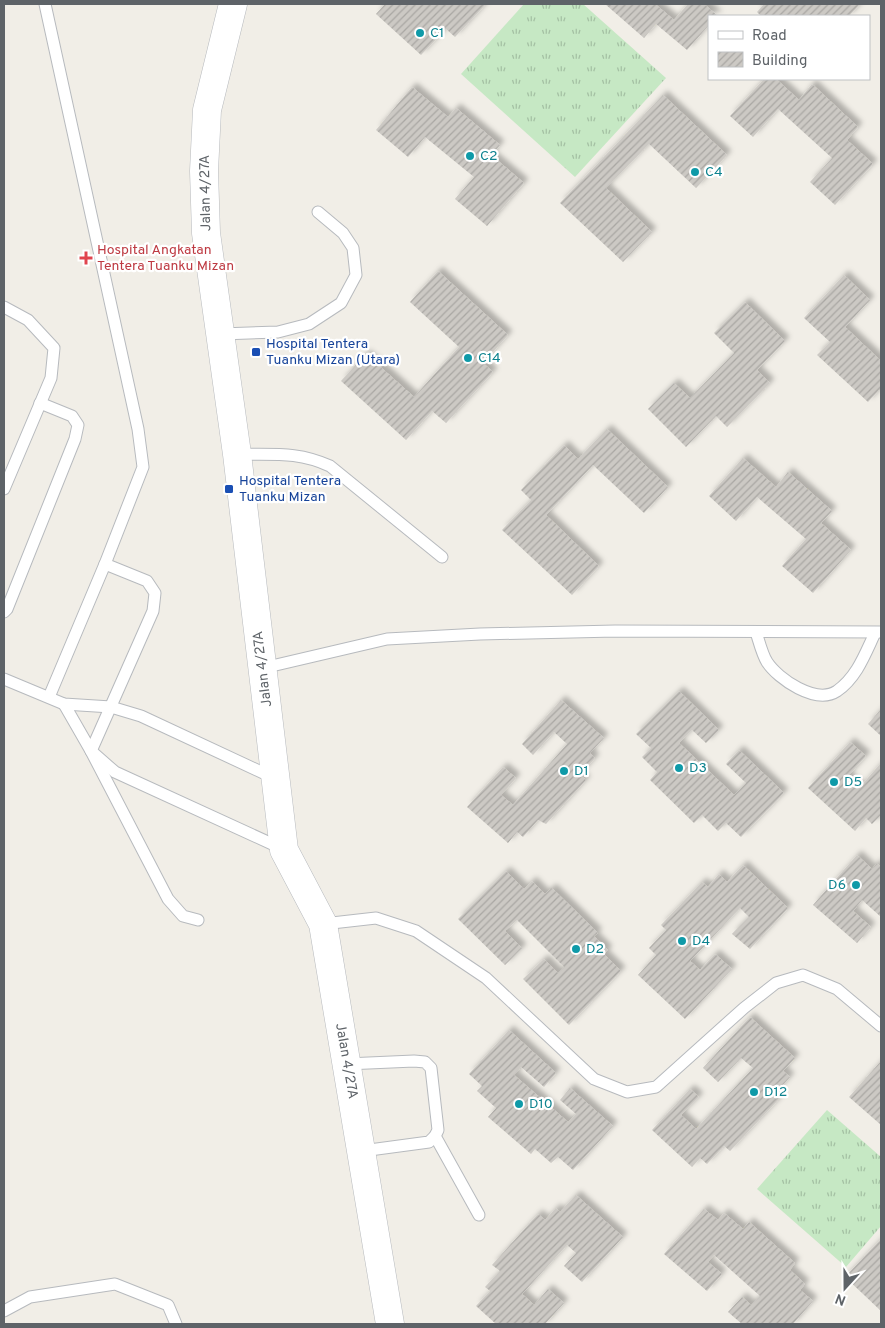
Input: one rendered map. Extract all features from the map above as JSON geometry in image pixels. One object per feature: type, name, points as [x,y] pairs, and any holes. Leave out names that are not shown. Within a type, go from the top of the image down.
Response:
[{"type":"street","name":"Jalan 4/27A","points":[[233,4],[207,110],[204,171],[206,234],[238,454],[284,850],[323,924],[390,1324]]},
{"type":"lane","points":[[45,4],[138,430],[143,467],[49,698]]},
{"type":"lane","points":[[221,334],[278,332],[309,324],[341,303],[356,275],[353,248],[343,233],[318,212]]},
{"type":"lane","points":[[4,307],[28,320],[54,348],[51,378],[4,489]]},
{"type":"lane","points":[[4,612],[7,609],[68,456],[78,425],[72,416],[40,403]]},
{"type":"lane","points":[[238,454],[295,455],[313,459],[330,466],[442,557]]},
{"type":"lane","points":[[91,751],[153,610],[155,593],[147,581],[105,564]]},
{"type":"lane","points":[[263,668],[387,639],[480,634],[615,632],[878,633]]},
{"type":"lane","points":[[756,632],[766,661],[781,677],[800,689],[819,694],[835,692],[850,680],[878,633]]},
{"type":"lane","points":[[4,679],[64,704],[111,707],[141,716],[276,779]]},
{"type":"lane","points":[[64,704],[91,751],[168,899],[183,916],[198,920]]},
{"type":"lane","points":[[91,751],[115,772],[284,850]]},
{"type":"lane","points":[[323,924],[376,918],[416,931],[486,978],[594,1079],[627,1092],[656,1087],[750,1003],[776,983],[804,975],[837,989],[881,1026]]},
{"type":"lane","points":[[346,1064],[414,1060],[425,1062],[431,1068],[438,1130],[435,1136],[429,1142],[362,1151]]},
{"type":"lane","points":[[435,1136],[479,1214]]},
{"type":"lane","points":[[4,1311],[30,1297],[115,1284],[168,1305],[176,1324]]},
{"type":"green space","points":[[524,4],[583,4],[666,78],[575,177],[461,74]]},
{"type":"green space","points":[[827,1110],[881,1157],[881,1226],[846,1267],[757,1189]]},
{"type":"building","name":"C1","points":[[385,4],[486,4],[455,37],[446,29],[421,55],[376,14]]},
{"type":"building","points":[[605,4],[655,4],[674,20],[688,4],[704,4],[717,15],[708,15],[708,26],[687,50],[656,24],[644,38]]},
{"type":"building","points":[[764,4],[860,4],[850,15],[760,15],[757,12]]},
{"type":"building","points":[[763,80],[777,80],[799,100],[812,84],[858,127],[847,140],[873,164],[835,205],[810,182],[832,158],[778,109],[753,137],[730,116]]},
{"type":"building","name":"C2","points":[[412,87],[448,117],[456,108],[500,145],[491,155],[524,183],[487,226],[455,199],[474,177],[425,137],[408,157],[376,130]]},
{"type":"building","name":"C4","points":[[663,95],[727,155],[696,188],[649,144],[606,188],[652,232],[623,262],[560,203]]},
{"type":"building","name":"C14","points":[[438,271],[508,335],[483,363],[493,372],[446,423],[432,411],[406,440],[341,381],[366,354],[414,397],[459,347],[410,302]]},
{"type":"building","points":[[844,275],[870,300],[845,327],[881,361],[881,392],[879,390],[868,402],[817,355],[830,342],[804,318]]},
{"type":"building","points":[[745,302],[785,341],[757,370],[770,383],[727,427],[716,416],[686,447],[648,409],[674,383],[690,398],[734,353],[714,333]]},
{"type":"building","points":[[607,429],[668,487],[644,513],[593,465],[546,515],[599,566],[572,595],[502,530],[531,500],[521,490],[564,445],[578,459]]},
{"type":"building","points":[[743,458],[776,487],[788,472],[832,511],[821,523],[851,550],[813,593],[782,566],[806,539],[757,497],[736,521],[709,496]]},
{"type":"building","name":"D3","points":[[679,691],[719,730],[706,743],[692,730],[679,743],[734,795],[746,783],[726,764],[739,750],[784,793],[741,837],[726,823],[718,831],[702,815],[694,823],[650,780],[657,772],[642,757],[651,748],[636,734]]},
{"type":"building","name":"D1","points":[[561,700],[604,738],[590,753],[595,758],[580,775],[586,780],[546,824],[538,820],[523,837],[517,832],[508,843],[467,807],[503,767],[516,778],[501,795],[513,805],[567,744],[554,732],[533,755],[522,744]]},
{"type":"building","points":[[881,709],[881,736],[868,724]]},
{"type":"building","name":"D5","points":[[850,742],[866,756],[848,776],[860,787],[881,763],[881,815],[872,824],[866,818],[855,831],[808,788]]},
{"type":"building","name":"D6","points":[[857,855],[872,869],[877,863],[881,867],[881,917],[862,900],[853,911],[871,927],[857,943],[813,905]]},
{"type":"building","name":"D4","points":[[743,865],[788,908],[750,949],[732,934],[749,917],[740,908],[690,961],[700,970],[715,954],[732,969],[685,1019],[638,975],[656,955],[649,948],[666,930],[661,925],[702,882],[708,887],[719,874],[727,882]]},
{"type":"building","name":"D2","points":[[506,871],[524,889],[532,881],[545,894],[552,888],[598,933],[594,936],[608,950],[604,954],[621,971],[569,1025],[523,979],[544,959],[558,973],[564,967],[517,920],[505,931],[522,948],[505,965],[458,919]]},
{"type":"building","name":"D12","points":[[750,1017],[795,1058],[783,1071],[790,1077],[774,1095],[779,1099],[730,1151],[724,1146],[707,1164],[700,1158],[692,1167],[652,1130],[690,1089],[699,1097],[681,1115],[696,1129],[753,1068],[741,1058],[718,1082],[703,1068]]},
{"type":"building","name":"D10","points":[[509,1030],[556,1073],[544,1087],[521,1067],[514,1075],[568,1122],[576,1114],[560,1100],[570,1088],[613,1126],[573,1170],[558,1157],[551,1163],[535,1149],[531,1154],[488,1117],[496,1108],[477,1091],[482,1086],[469,1074]]},
{"type":"building","points":[[881,1061],[881,1125],[849,1097]]},
{"type":"building","points":[[576,1195],[623,1237],[582,1282],[564,1266],[576,1253],[567,1245],[522,1294],[534,1305],[548,1289],[564,1303],[545,1324],[496,1324],[476,1306],[490,1291],[485,1287],[500,1271],[492,1265],[538,1214],[545,1220],[556,1208],[560,1212]]},
{"type":"building","points":[[704,1209],[718,1220],[724,1213],[743,1229],[749,1222],[795,1263],[790,1270],[805,1284],[800,1290],[813,1301],[793,1324],[742,1324],[728,1312],[742,1297],[751,1305],[760,1296],[714,1255],[708,1262],[722,1274],[707,1291],[664,1254]]},
{"type":"building","points":[[881,1239],[881,1311],[845,1277]]},
{"type":"place","name":"C1","points":[[420,33]]},
{"type":"place","name":"C2","points":[[470,156]]},
{"type":"place","name":"C4","points":[[695,172]]},
{"type":"place","name":"Hospital Angkatan Tentera Tuanku Mizan","points":[[86,258]]},
{"type":"place","name":"Hospital Tentera Tuanku Mizan (Utara)","points":[[256,352]]},
{"type":"place","name":"C14","points":[[468,358]]},
{"type":"place","name":"Hospital Tentera Tuanku Mizan","points":[[229,489]]},
{"type":"place","name":"D3","points":[[679,768]]},
{"type":"place","name":"D1","points":[[564,771]]},
{"type":"place","name":"D5","points":[[834,782]]},
{"type":"place","name":"D6","points":[[856,885]]},
{"type":"place","name":"D4","points":[[682,941]]},
{"type":"place","name":"D2","points":[[576,949]]},
{"type":"place","name":"D12","points":[[754,1092]]},
{"type":"place","name":"D10","points":[[519,1104]]}]
